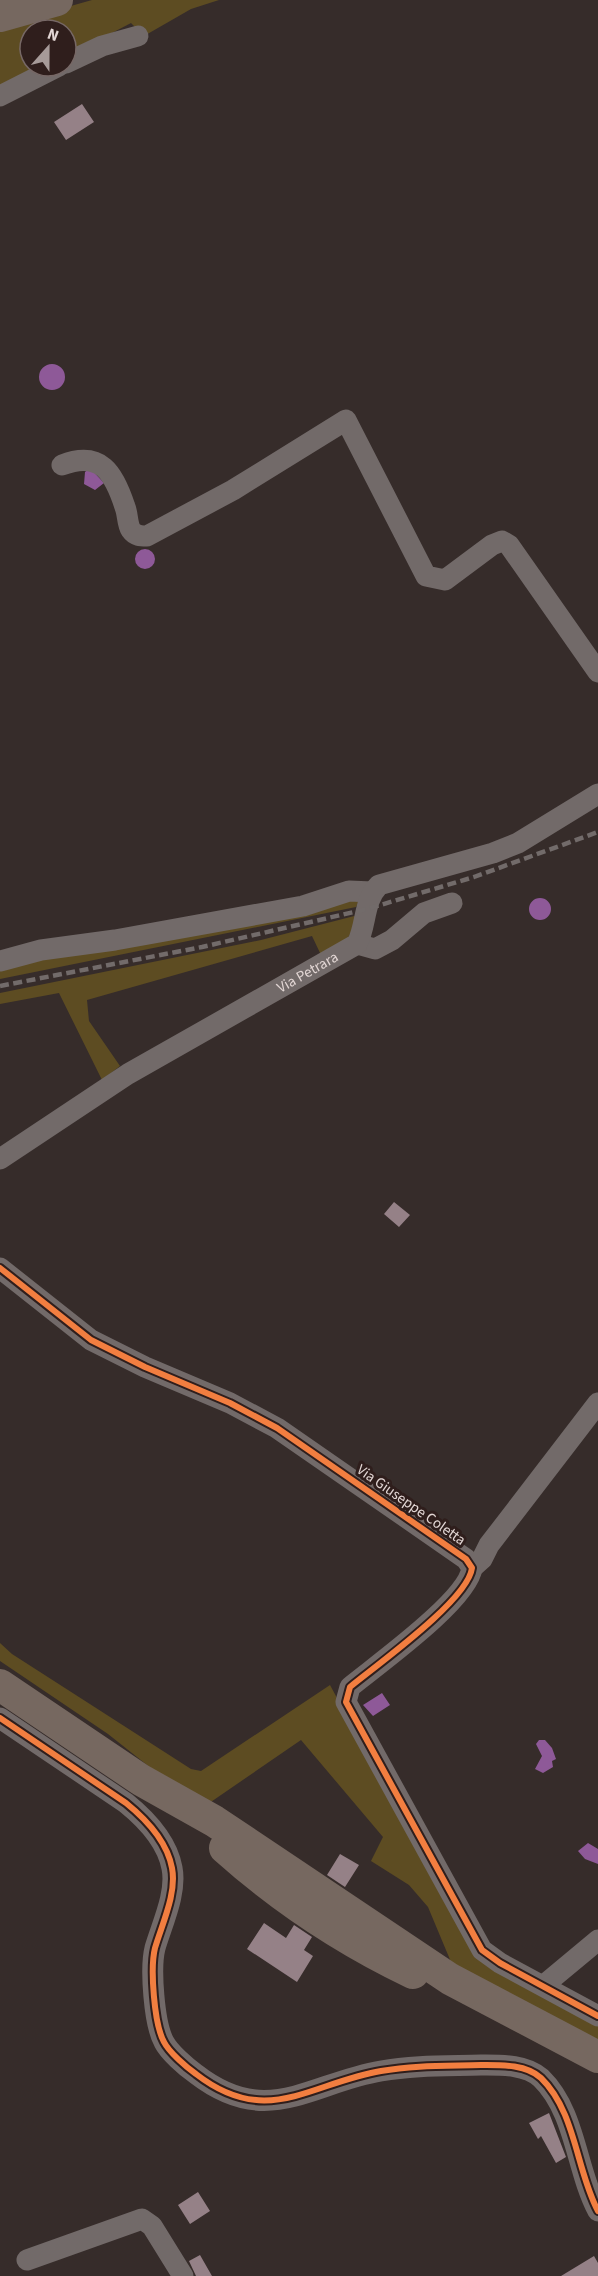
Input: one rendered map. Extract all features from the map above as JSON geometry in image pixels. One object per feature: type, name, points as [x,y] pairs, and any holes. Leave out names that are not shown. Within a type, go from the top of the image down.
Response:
[{"type":"highway","points":[[0,15],[57,0]]},
{"type":"highway","points":[[0,1685],[141,1780],[206,1831],[267,1885],[365,1950],[598,2071]]},
{"type":"highway","points":[[141,1780],[214,1821],[450,1978],[598,2057]]},
{"type":"street","points":[[78,57],[102,46],[138,36]]},
{"type":"street","points":[[0,96],[35,78]]},
{"type":"street","points":[[63,465],[76,460],[94,461],[105,466],[112,476],[125,507],[131,531],[138,536],[147,536],[233,490],[346,420],[426,576],[445,580],[492,545],[502,541],[517,553],[598,672]]},
{"type":"street","points":[[452,903],[424,913],[392,940],[375,949],[357,944],[372,892],[379,885],[493,853],[518,843],[598,794]]},
{"type":"street","points":[[0,962],[41,950],[115,940],[303,906],[349,891],[372,892]]},
{"type":"street","name":"Via Petrara","points":[[0,1159],[128,1074],[357,944]]},
{"type":"street","name":"Via Giuseppe Coletta","points":[[0,1268],[91,1340],[145,1367],[230,1403],[277,1428],[458,1551],[472,1568]]},
{"type":"street","points":[[598,1403],[489,1545],[482,1559],[472,1568],[471,1578],[444,1609],[351,1687],[346,1702],[482,1950],[500,1963],[598,2016]]},
{"type":"street","points":[[0,1718],[126,1803],[146,1819],[164,1844],[173,1869],[172,1885],[155,1951],[153,1990],[164,2042],[195,2074],[240,2097],[279,2101],[378,2072],[414,2066],[506,2065],[526,2070],[540,2076],[556,2099],[566,2119],[598,2211]]},
{"type":"street","points":[[544,1985],[598,1940]]},
{"type":"street","points":[[27,2260],[142,2219],[152,2226],[183,2276]]},
{"type":"shaded area","points":[[92,0],[219,0],[191,9],[144,36],[131,23],[78,51],[78,18],[28,18]]},
{"type":"shaded area","points":[[18,21],[18,78],[21,78],[0,88],[0,26]]},
{"type":"shaded area","points":[[52,364],[61,368],[65,377],[61,386],[52,390],[43,386],[39,377],[43,368]]},
{"type":"shaded area","points":[[90,468],[104,483],[95,490],[84,484],[85,472]]},
{"type":"shaded area","points":[[145,549],[152,552],[155,559],[152,566],[145,569],[138,566],[135,559],[138,552]]},
{"type":"shaded area","points":[[356,896],[359,901],[356,907],[0,979],[0,967]]},
{"type":"shaded area","points":[[540,898],[548,901],[551,909],[548,917],[540,920],[532,917],[529,909],[532,901]]},
{"type":"shaded area","points":[[362,914],[346,941],[321,955],[312,936],[87,1000],[89,1021],[120,1066],[102,1080],[59,993],[0,1004],[0,993],[261,940]]},
{"type":"shaded area","points":[[0,1643],[12,1654],[191,1769],[201,1771],[330,1685],[468,1941],[598,2021],[598,2048],[451,1962],[428,1907],[409,1885],[371,1861],[383,1837],[301,1740],[205,1806],[171,1784],[108,1734],[0,1661]]},
{"type":"shaded area","points":[[382,1693],[390,1705],[373,1716],[363,1705]]},
{"type":"shaded area","points":[[539,1740],[545,1740],[552,1748],[556,1759],[552,1761],[553,1767],[543,1773],[535,1769],[542,1756],[536,1744]]},
{"type":"shaded area","points":[[588,1843],[598,1849],[598,1864],[585,1859],[578,1851]]},
{"type":"building","points":[[82,104],[94,122],[66,140],[54,122]]},
{"type":"building","points":[[394,1202],[410,1215],[399,1227],[384,1214]]},
{"type":"building","points":[[340,1854],[359,1865],[345,1887],[327,1875]]},
{"type":"building","points":[[264,1923],[286,1938],[294,1925],[312,1937],[304,1950],[313,1956],[297,1982],[247,1949]]},
{"type":"building","points":[[549,2113],[566,2157],[556,2163],[541,2136],[538,2139],[529,2123]]},
{"type":"building","points":[[198,2192],[210,2211],[190,2224],[178,2205]]},
{"type":"building","points":[[200,2255],[212,2276],[196,2276],[189,2261]]},
{"type":"building","points":[[594,2256],[598,2263],[598,2276],[561,2276]]},
{"type":"railway","points":[[0,986],[202,947],[367,909],[474,877],[598,832]]},
{"type":"cycle path","points":[[0,1268],[91,1340],[145,1367],[230,1403],[277,1428],[466,1559],[472,1568],[467,1581],[455,1597],[420,1631],[350,1687],[346,1702],[482,1950],[500,1963],[598,2016]]},
{"type":"cycle path","points":[[0,1718],[126,1803],[148,1824],[166,1849],[173,1878],[168,1908],[155,1948],[154,1996],[158,2023],[164,2042],[187,2067],[221,2090],[245,2098],[267,2100],[288,2098],[356,2077],[393,2069],[488,2065],[512,2066],[528,2070],[541,2078],[562,2107],[598,2211]]}]
